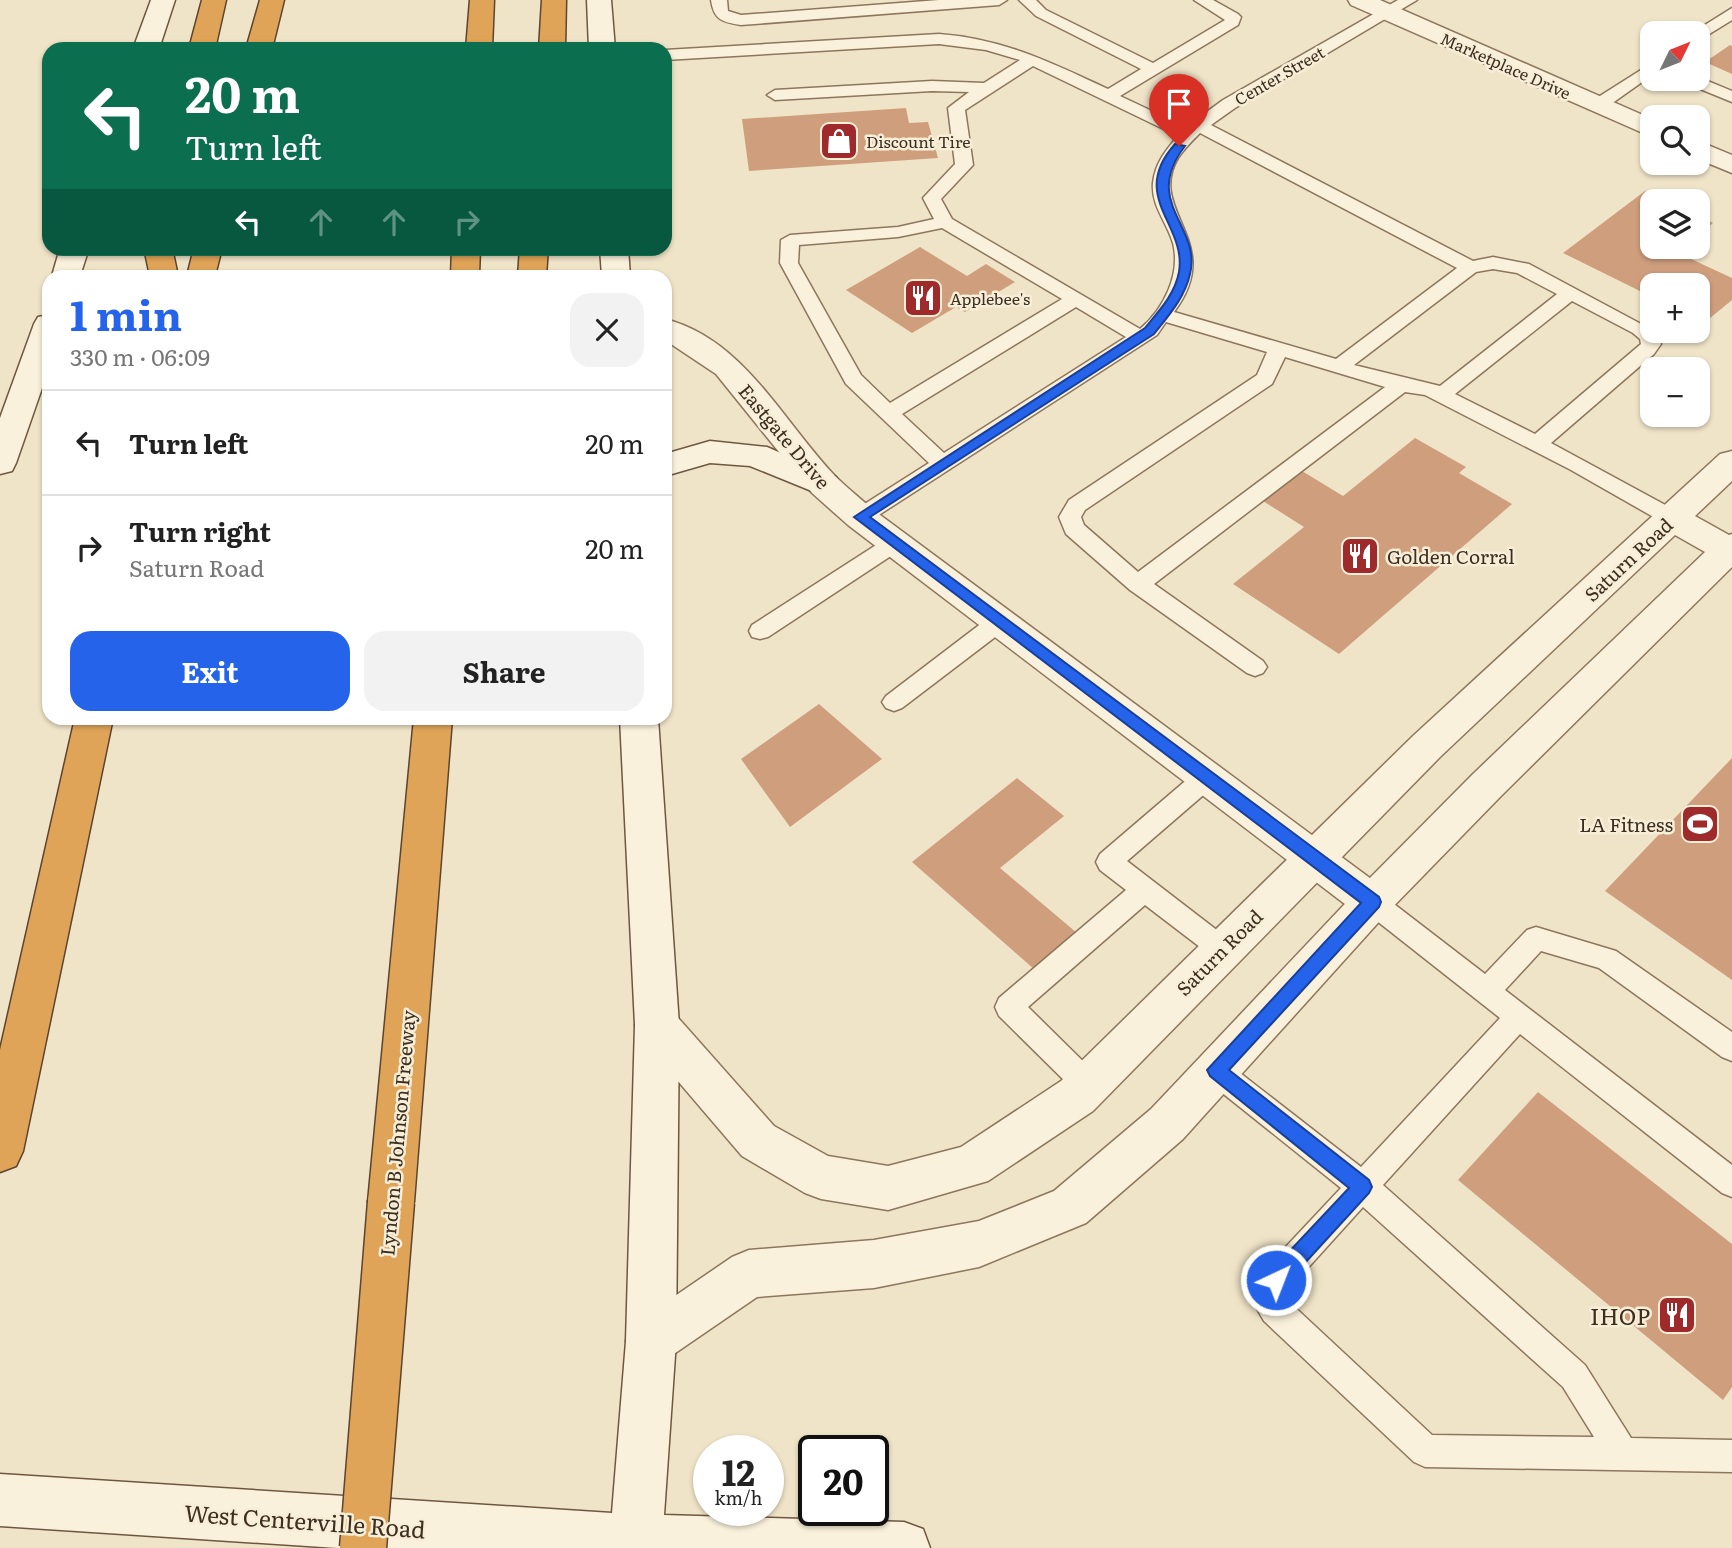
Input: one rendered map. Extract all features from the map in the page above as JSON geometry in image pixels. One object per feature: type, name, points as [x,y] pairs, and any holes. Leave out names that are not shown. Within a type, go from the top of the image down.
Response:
[{"type":"highway","points":[[204,42],[214,0]]},
{"type":"highway","points":[[261,42],[272,0]]},
{"type":"highway","points":[[479,42],[482,0]]},
{"type":"highway","points":[[552,42],[554,0]]},
{"type":"highway","points":[[4,1135],[92,725]]},
{"type":"highway","name":"Lyndon B Johnson Freeway","points":[[363,1548],[432,725]]},
{"type":"street","points":[[148,42],[163,0]]},
{"type":"street","points":[[599,0],[602,42]]},
{"type":"street","name":"Marketplace Drive","points":[[1360,0],[1398,6],[1640,124]]},
{"type":"street","points":[[1710,155],[1732,165]]},
{"type":"street","name":"Eastgate Drive","points":[[672,332],[727,367],[824,485],[860,517],[1373,902]]},
{"type":"street","points":[[0,463],[42,344]]},
{"type":"street","points":[[672,463],[710,452],[755,455],[824,485]]},
{"type":"street","name":"Saturn Road","points":[[657,1025],[758,1141],[821,1177],[888,1188],[972,1167],[1076,1096],[1427,746],[1732,462]]},
{"type":"street","points":[[651,1341],[748,1274],[874,1264],[979,1244],[1070,1207],[1167,1124],[1373,902],[1486,786],[1731,550],[1672,518]]},
{"type":"street","points":[[635,1545],[651,1341],[657,1025],[639,725]]},
{"type":"street","name":"West Centerville Road","points":[[0,1500],[635,1545],[904,1548]]},
{"type":"lane","points":[[719,0],[721,13],[728,18],[741,19],[803,7],[999,0]]},
{"type":"lane","points":[[1027,0],[1041,13],[1153,69]]},
{"type":"lane","points":[[1108,96],[1232,22],[1233,17],[1227,12],[1202,0]]},
{"type":"lane","name":"Center Street","points":[[860,517],[1150,331],[1175,298],[1185,271],[1182,243],[1165,208],[1162,183],[1169,158],[1194,130],[1229,104],[1398,6]]},
{"type":"lane","points":[[803,7],[810,47]]},
{"type":"lane","points":[[1710,28],[1732,13]]},
{"type":"lane","points":[[672,55],[939,39],[976,41],[1009,49],[1108,96],[1194,130],[1470,267]]},
{"type":"lane","points":[[1032,59],[956,108],[964,165],[932,198],[945,222],[1140,337]]},
{"type":"lane","points":[[1598,105],[1640,76]]},
{"type":"lane","points":[[775,95],[932,86],[990,88]]},
{"type":"lane","points":[[1710,88],[1732,97]]},
{"type":"lane","points":[[943,464],[853,379],[789,263],[790,240],[898,232],[945,222]]},
{"type":"lane","points":[[1340,366],[1470,267],[1493,263],[1510,265],[1640,329],[1649,336],[1651,344],[1537,444]]},
{"type":"lane","points":[[1441,395],[1570,293]]},
{"type":"lane","points":[[888,413],[1076,299]]},
{"type":"lane","points":[[1162,315],[1401,385],[1430,389],[1672,518]]},
{"type":"lane","points":[[1255,667],[1138,584],[1074,528],[1070,517],[1077,505],[1265,379],[1279,348]]},
{"type":"lane","points":[[1138,584],[1401,385]]},
{"type":"lane","points":[[760,631],[895,543]]},
{"type":"lane","points":[[894,702],[999,622]]},
{"type":"lane","points":[[1206,778],[1109,862],[1222,949]]},
{"type":"lane","points":[[1087,1084],[1009,1007],[1145,890]]},
{"type":"lane","points":[[1373,902],[1732,1183]]},
{"type":"lane","points":[[1486,991],[1536,938],[1606,959],[1732,1048]]},
{"type":"lane","points":[[1519,1016],[1276,1280],[1265,1297],[1275,1310],[1425,1451],[1621,1452],[1732,1456]]},
{"type":"lane","points":[[1216,1070],[1363,1187],[1574,1376],[1621,1452]]},
{"type":"building","points":[[1732,46],[1732,74],[1710,64],[1710,59]]},
{"type":"building","name":"Discount Tire","points":[[906,108],[909,123],[928,122],[938,158],[749,171],[742,119]]},
{"type":"building","points":[[1640,195],[1640,259],[1691,259],[1732,278],[1732,300],[1710,318],[1710,273],[1640,273],[1640,291],[1563,253]]},
{"type":"building","name":"Applebee's","points":[[920,247],[967,276],[986,264],[1015,282],[965,312],[956,307],[912,333],[846,290]]},
{"type":"building","name":"Golden Corral","points":[[1415,438],[1466,467],[1459,473],[1512,504],[1339,654],[1233,584],[1304,527],[1263,501],[1302,471],[1343,496]]},
{"type":"building","points":[[819,704],[882,759],[790,827],[741,759]]},
{"type":"building","name":"LA Fitness","points":[[1732,758],[1732,980],[1605,891]]},
{"type":"building","points":[[1017,778],[1064,816],[1000,868],[1077,933],[1035,970],[912,862]]},
{"type":"building","name":"IHOP","points":[[1538,1092],[1732,1244],[1732,1387],[1723,1400],[1458,1180]]},
{"type":"place","name":"Discount Tire","points":[[839,141]]},
{"type":"place","name":"Applebee's","points":[[923,298]]},
{"type":"place","name":"Golden Corral","points":[[1360,556]]},
{"type":"place","name":"LA Fitness","points":[[1700,824]]},
{"type":"place","name":"IHOP","points":[[1677,1315]]},
{"type":"route","points":[[1179,146],[1169,158],[1162,183],[1165,208],[1182,243],[1185,271],[1175,298],[1150,331],[860,517],[1373,902],[1216,1070],[1363,1187],[1276,1280]]}]
